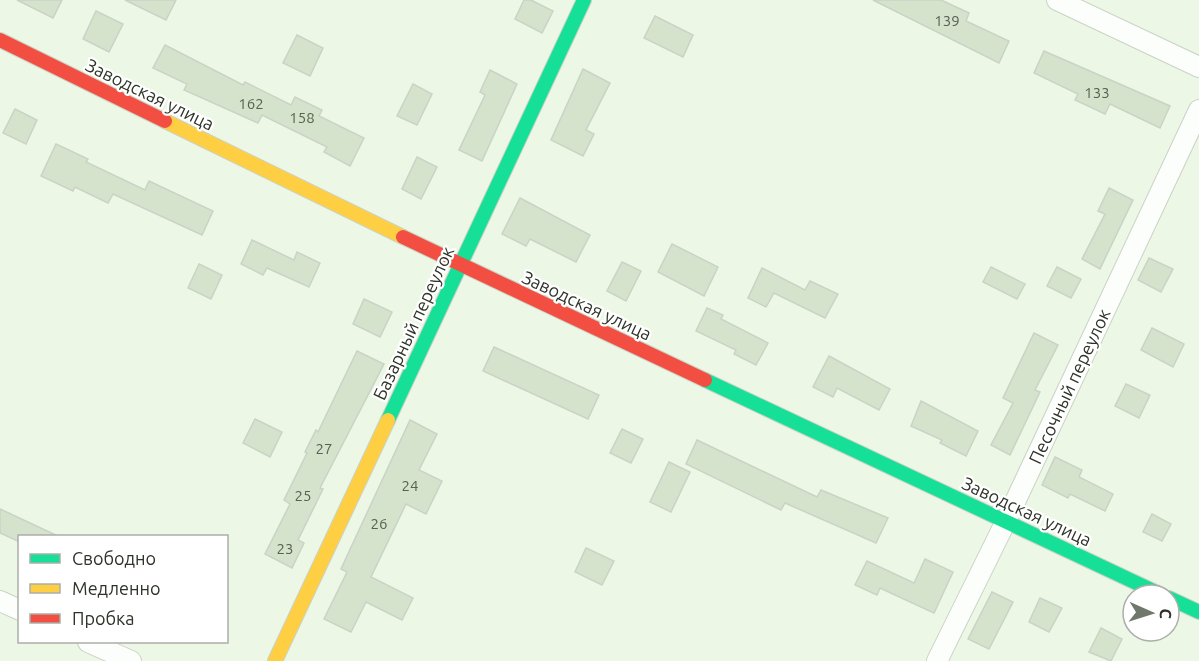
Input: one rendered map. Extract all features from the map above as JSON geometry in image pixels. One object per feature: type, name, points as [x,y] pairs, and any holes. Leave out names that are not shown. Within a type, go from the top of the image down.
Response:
[{"type":"main road","name":"Базарный переулок","points":[[275,661],[584,0]]},
{"type":"main road","name":"Заводская улица","points":[[0,40],[460,265],[1137,583]]},
{"type":"main road","points":[[1181,604],[1199,612]]},
{"type":"street","points":[[1056,0],[1199,67]]},
{"type":"street","name":"Песочный переулок","points":[[937,661],[1006,521],[1199,110]]},
{"type":"street","points":[[0,601],[18,609]]},
{"type":"street","points":[[90,643],[131,661]]},
{"type":"building","points":[[17,0],[62,0],[53,18]]},
{"type":"building","points":[[125,0],[176,0],[166,20]]},
{"type":"building","points":[[524,0],[531,0],[553,11],[542,33],[515,19]]},
{"type":"building","points":[[873,0],[941,0],[969,13],[966,21],[1009,41],[999,63]]},
{"type":"building","points":[[96,11],[123,24],[109,52],[83,39]]},
{"type":"building","points":[[655,16],[693,35],[683,57],[644,38]]},
{"type":"building","points":[[297,35],[323,48],[310,76],[283,63]]},
{"type":"building","points":[[165,45],[243,85],[245,82],[291,105],[295,97],[322,110],[319,116],[364,138],[350,166],[324,152],[327,147],[262,115],[258,123],[184,90],[187,84],[153,68]]},
{"type":"building","points":[[1044,51],[1170,106],[1160,128],[1110,104],[1105,114],[1075,100],[1078,94],[1034,73]]},
{"type":"building","points":[[583,69],[610,83],[586,130],[594,134],[583,156],[551,140]]},
{"type":"building","points":[[490,70],[517,84],[482,161],[459,150],[485,95],[480,92]]},
{"type":"building","points":[[413,84],[432,94],[417,125],[397,116]]},
{"type":"building","points":[[15,109],[37,120],[26,144],[3,133]]},
{"type":"building","points":[[56,144],[88,159],[86,162],[145,190],[149,181],[213,211],[202,235],[113,194],[108,203],[75,187],[73,191],[41,176]]},
{"type":"building","points":[[417,157],[437,167],[421,199],[402,189]]},
{"type":"building","points":[[1109,188],[1133,200],[1100,269],[1082,259],[1105,214],[1098,211]]},
{"type":"building","points":[[520,198],[590,235],[576,262],[530,239],[526,246],[502,234]]},
{"type":"building","points":[[252,240],[294,260],[297,252],[320,263],[309,287],[267,268],[263,275],[241,264]]},
{"type":"building","points":[[672,244],[718,267],[704,296],[658,272]]},
{"type":"building","points":[[1149,258],[1173,269],[1161,292],[1138,280]]},
{"type":"building","points":[[622,262],[641,271],[626,301],[607,291]]},
{"type":"building","points":[[199,264],[222,275],[211,299],[188,288]]},
{"type":"building","points":[[991,267],[1025,284],[1017,299],[983,282]]},
{"type":"building","points":[[1057,267],[1081,279],[1071,298],[1047,286]]},
{"type":"building","points":[[762,268],[805,290],[810,281],[838,294],[825,318],[774,293],[766,307],[748,298]]},
{"type":"building","points":[[364,299],[392,312],[380,337],[353,324]]},
{"type":"building","points":[[707,308],[723,315],[721,319],[768,343],[756,365],[734,354],[736,350],[696,331]]},
{"type":"building","points":[[1152,328],[1184,344],[1173,367],[1141,350]]},
{"type":"building","points":[[1034,333],[1058,345],[1035,390],[1040,392],[1010,455],[991,445],[1013,403],[1003,398]]},
{"type":"building","points":[[494,347],[599,395],[588,419],[483,371]]},
{"type":"building","points":[[357,351],[384,364],[320,488],[323,489],[298,540],[304,543],[292,568],[265,554],[290,504],[284,500],[307,453],[305,452],[316,430],[318,432]]},
{"type":"building","points":[[829,356],[890,389],[879,410],[837,388],[833,397],[813,387]]},
{"type":"building","points":[[1126,384],[1150,395],[1139,418],[1115,406]]},
{"type":"building","points":[[921,401],[978,431],[966,456],[940,443],[942,440],[911,426]]},
{"type":"building","points":[[255,419],[282,432],[270,457],[243,443]]},
{"type":"building","points":[[410,420],[437,434],[419,470],[442,481],[426,514],[406,504],[371,577],[413,598],[402,620],[366,602],[351,632],[324,619],[347,572],[341,569]]},
{"type":"building","points":[[622,429],[643,439],[631,463],[610,453]]},
{"type":"building","points":[[697,440],[817,497],[821,490],[888,518],[876,543],[785,503],[781,510],[686,464]]},
{"type":"building","points":[[1055,457],[1082,470],[1079,477],[1113,494],[1105,511],[1070,494],[1068,498],[1042,485]]},
{"type":"building","points":[[669,462],[690,472],[671,512],[650,502]]},
{"type":"building","points":[[0,509],[56,535],[18,535],[18,541],[0,533]]},
{"type":"building","points":[[1152,514],[1171,524],[1162,541],[1143,532]]},
{"type":"building","points":[[586,548],[614,561],[602,585],[575,572]]},
{"type":"building","points":[[925,559],[953,572],[934,613],[880,588],[877,595],[855,585],[867,561],[914,583]]},
{"type":"building","points":[[992,592],[1013,602],[989,649],[968,639]]},
{"type":"building","points":[[1040,598],[1062,608],[1049,632],[1029,622]]},
{"type":"building","points":[[1101,628],[1121,638],[1111,661],[1089,652]]},
{"type":"traffic: fast","points":[[388,420],[584,0]]},
{"type":"traffic: fast","points":[[705,380],[1136,583]]},
{"type":"traffic: fast","points":[[1181,604],[1199,612]]},
{"type":"traffic: slow","points":[[165,121],[403,237]]},
{"type":"traffic: slow","points":[[275,661],[388,420]]},
{"type":"traffic: jam","points":[[0,40],[165,121]]},
{"type":"traffic: jam","points":[[403,237],[705,380]]}]
